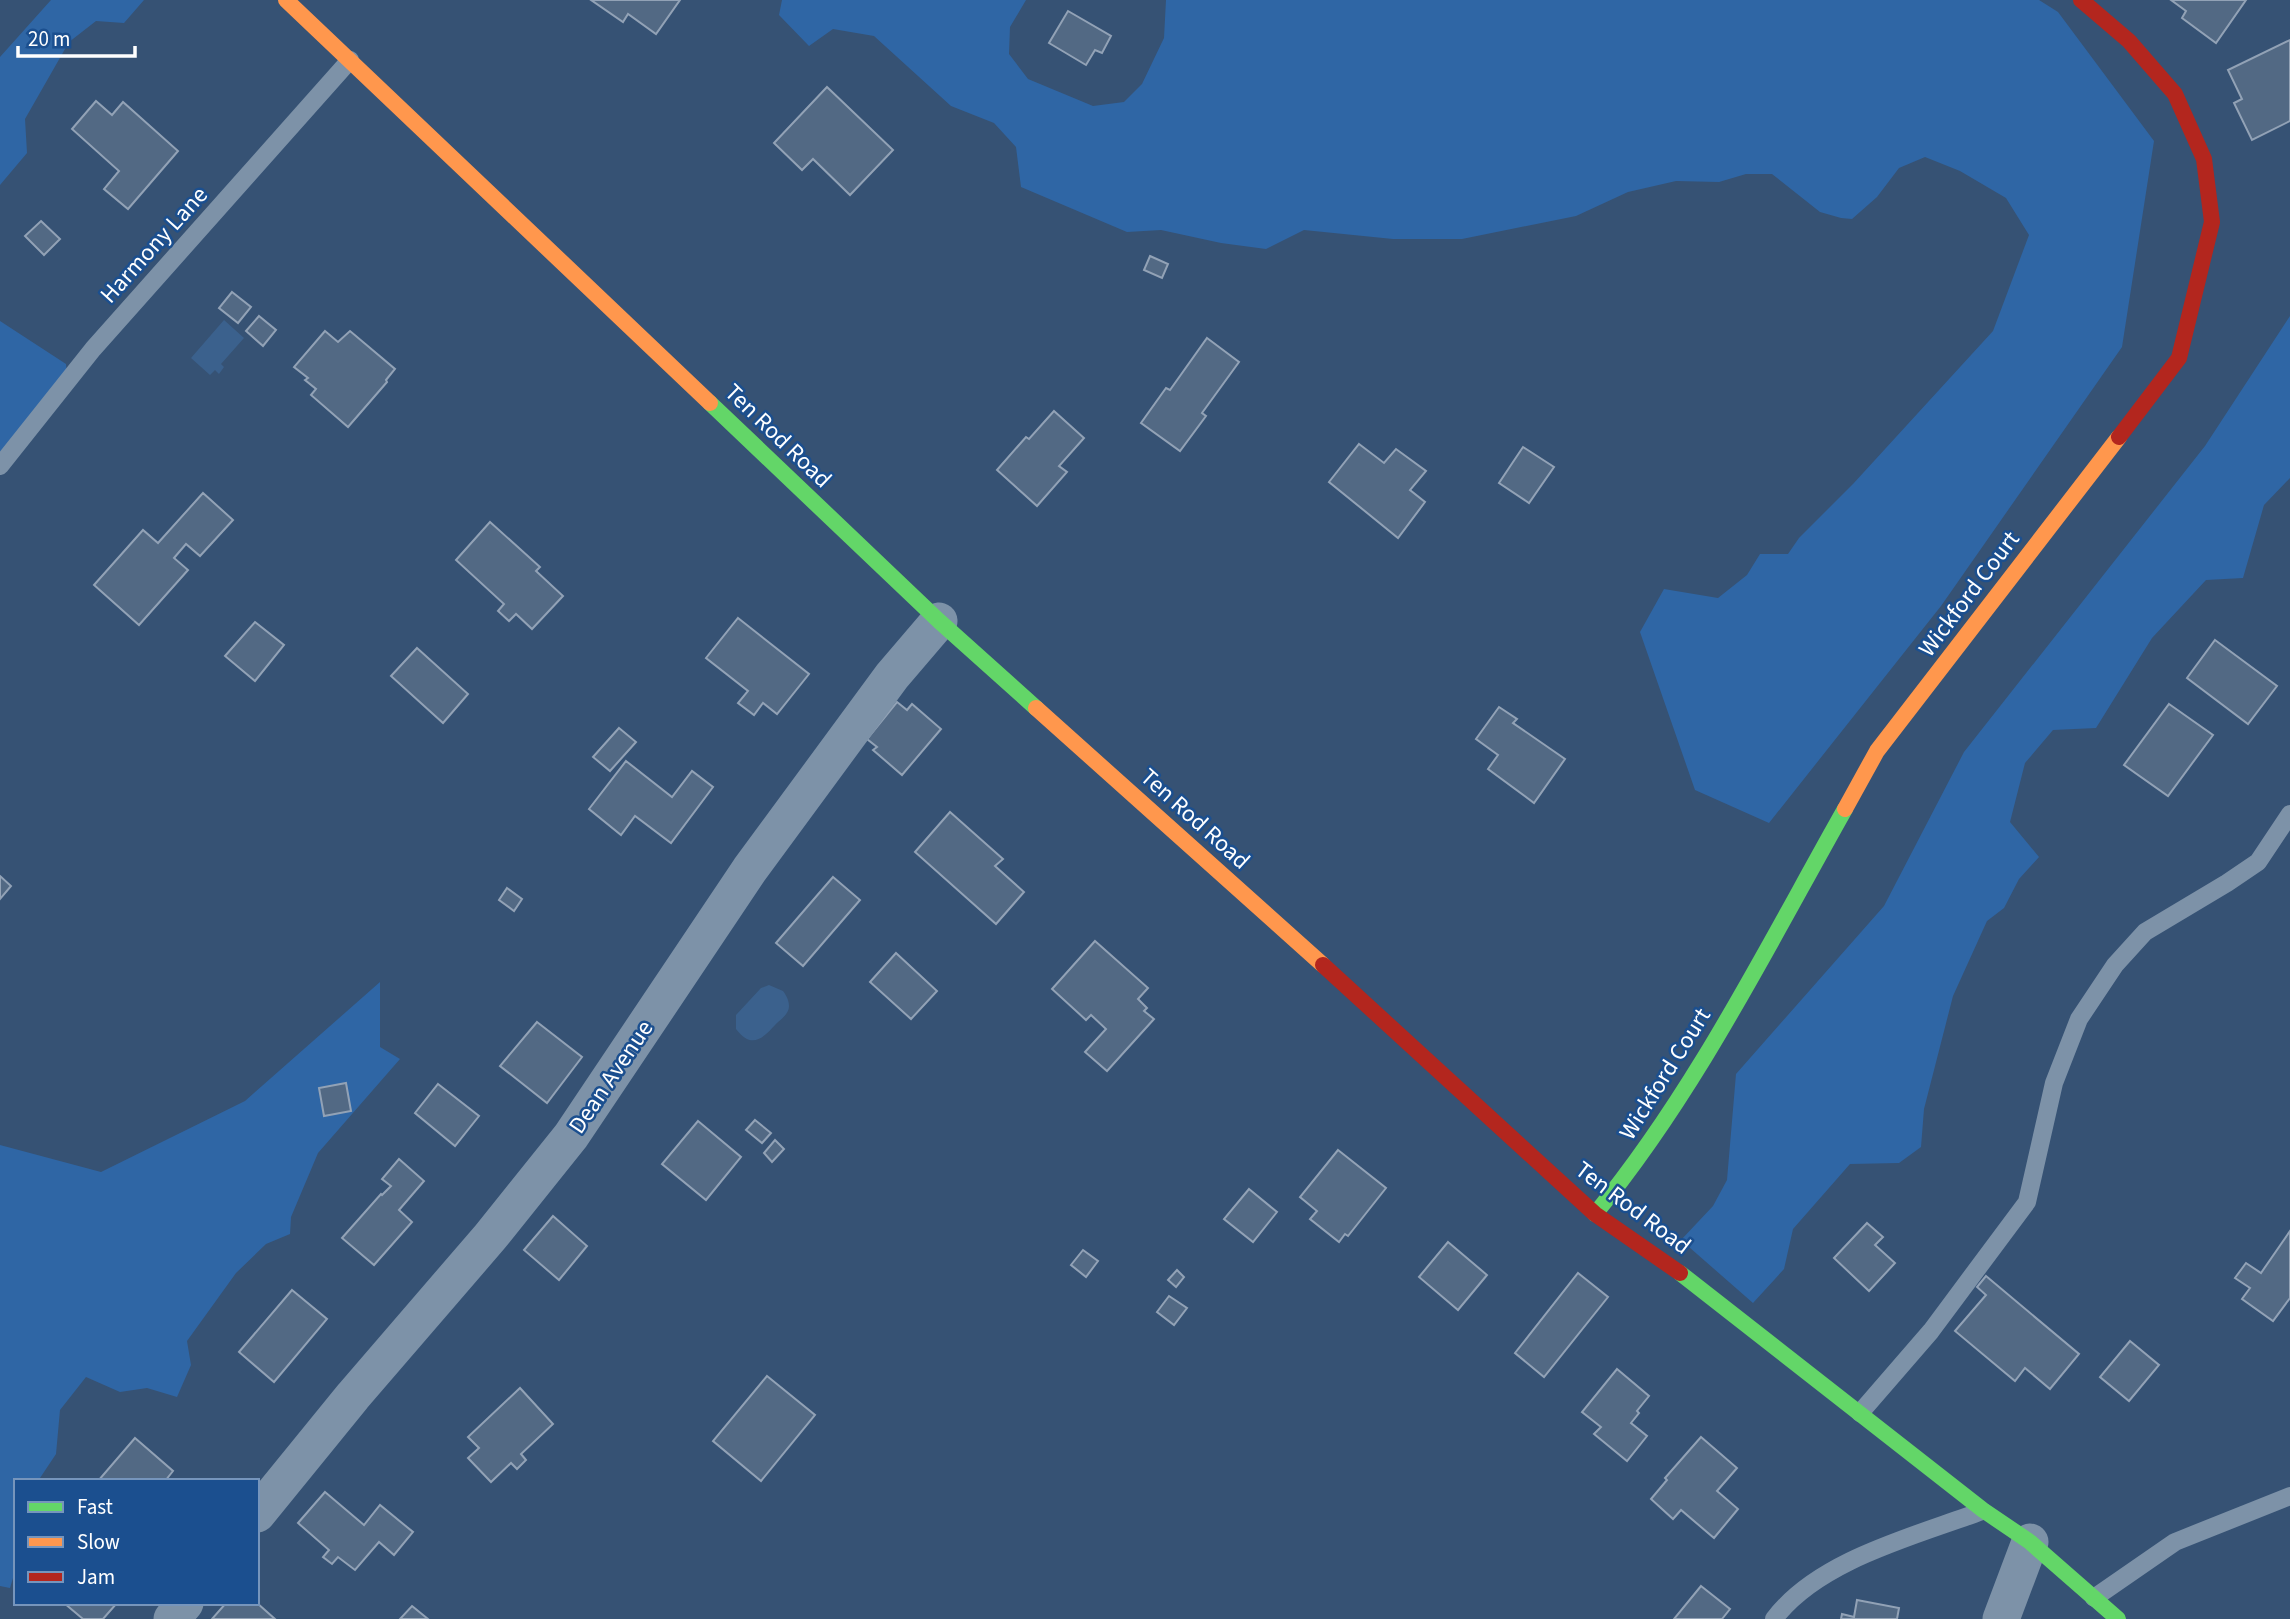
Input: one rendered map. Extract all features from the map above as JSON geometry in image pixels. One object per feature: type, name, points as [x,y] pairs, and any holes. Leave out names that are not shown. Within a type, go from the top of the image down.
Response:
[{"type":"main road","name":"Ten Rod Road","points":[[286,0],[939,621],[1274,920],[1595,1214],[1700,1287],[1983,1510],[2030,1542],[2118,1619]]},
{"type":"main road","name":"Wickford Court","points":[[1595,1214],[1628,1174],[1698,1070],[1877,751],[2179,358],[2212,222],[2204,159],[2175,94],[2129,41],[2081,0]]},
{"type":"street","name":"Dean Avenue","points":[[259,1512],[571,1136],[750,869],[892,676],[939,621]]},
{"type":"street","points":[[2001,1619],[2030,1542]]},
{"type":"street","points":[[172,1619],[183,1605]]},
{"type":"lane","name":"Harmony Lane","points":[[0,466],[93,349],[350,60]]},
{"type":"lane","points":[[1860,1413],[1931,1331],[2027,1202],[2059,1070],[2079,1019],[2115,965],[2145,932],[2258,862],[2290,814]]},
{"type":"lane","points":[[2094,1598],[2175,1542],[2290,1496]]},
{"type":"lane","points":[[1774,1619],[1787,1602],[1811,1583],[1857,1558],[1983,1510]]},
{"type":"shaded area","points":[[51,0],[144,0],[124,23],[96,21],[69,42],[25,119],[27,153],[0,185],[0,57]]},
{"type":"shaded area","points":[[782,0],[1026,0],[1010,27],[1009,54],[1028,79],[1093,106],[1124,102],[1142,84],[1164,38],[1166,0],[2039,0],[2058,12],[2154,141],[2122,347],[1941,606],[1769,823],[1695,790],[1640,632],[1664,589],[1718,598],[1747,575],[1760,554],[1788,554],[1799,538],[1853,484],[1993,331],[2029,235],[2006,198],[1960,171],[1925,157],[1899,168],[1877,197],[1852,219],[1820,212],[1772,174],[1746,174],[1719,182],[1676,181],[1628,192],[1576,216],[1462,239],[1393,239],[1304,230],[1266,249],[1221,243],[1161,230],[1127,232],[1021,187],[1016,147],[994,123],[951,106],[874,36],[833,29],[809,46],[779,15]]},
{"type":"shaded area","points":[[2290,316],[2290,478],[2264,505],[2243,578],[2206,580],[2152,638],[2096,728],[2053,730],[2025,763],[2010,822],[2039,857],[2019,879],[2004,908],[1987,921],[1953,996],[1924,1109],[1921,1147],[1899,1163],[1850,1164],[1793,1229],[1784,1269],[1753,1303],[1681,1240],[1713,1206],[1727,1180],[1736,1074],[1884,906],[1964,752],[2205,446]]},
{"type":"shaded area","points":[[224,320],[244,338],[221,364],[224,367],[219,374],[215,370],[210,375],[191,358]]},
{"type":"shaded area","points":[[0,321],[66,364],[67,376],[0,462]]},
{"type":"shaded area","points":[[380,982],[380,1047],[400,1059],[318,1153],[291,1217],[290,1234],[266,1244],[236,1273],[187,1341],[191,1365],[177,1397],[147,1388],[120,1392],[86,1377],[60,1410],[56,1454],[39,1479],[14,1479],[14,1575],[10,1588],[0,1586],[0,1145],[101,1172],[245,1101]]},
{"type":"shaded area","points":[[769,985],[783,991],[789,1006],[788,1011],[762,1037],[757,1040],[747,1039],[736,1029],[736,1015],[761,988]]},
{"type":"building","points":[[591,0],[680,0],[656,34],[628,14],[623,22]]},
{"type":"building","points":[[2171,0],[2246,0],[2216,43],[2182,18],[2186,11]]},
{"type":"building","points":[[1068,11],[1111,36],[1102,53],[1095,50],[1086,65],[1049,43]]},
{"type":"building","points":[[2290,40],[2290,121],[2252,140],[2234,103],[2242,99],[2228,70]]},
{"type":"building","points":[[827,87],[893,150],[850,195],[813,159],[802,170],[774,143]]},
{"type":"building","points":[[96,101],[112,115],[123,102],[178,151],[128,209],[104,189],[119,171],[72,129]]},
{"type":"building","points":[[41,221],[60,239],[44,255],[25,236]]},
{"type":"building","points":[[1150,256],[1168,264],[1162,278],[1144,270]]},
{"type":"building","points":[[232,292],[251,307],[238,323],[219,308]]},
{"type":"building","points":[[259,316],[276,330],[263,346],[246,331]]},
{"type":"building","points":[[325,331],[338,342],[350,331],[395,369],[348,427],[311,395],[316,389],[305,380],[308,378],[294,367]]},
{"type":"building","points":[[1207,338],[1239,362],[1202,413],[1206,416],[1180,451],[1141,423],[1166,388],[1170,390]]},
{"type":"building","points":[[1054,411],[1084,438],[1059,466],[1067,472],[1037,506],[997,470]]},
{"type":"building","points":[[1359,444],[1384,463],[1396,449],[1426,471],[1410,490],[1425,502],[1398,538],[1329,482]]},
{"type":"building","points":[[1523,447],[1554,467],[1529,503],[1499,483]]},
{"type":"building","points":[[203,493],[233,520],[200,556],[186,544],[174,558],[188,570],[139,625],[94,585],[143,530],[158,543]]},
{"type":"building","points":[[490,522],[540,567],[536,571],[563,596],[532,629],[516,614],[509,621],[498,611],[504,604],[456,560]]},
{"type":"building","points":[[738,618],[809,674],[777,714],[763,703],[754,715],[738,703],[748,691],[706,658]]},
{"type":"building","points":[[255,622],[284,645],[255,681],[225,656]]},
{"type":"building","points":[[2215,640],[2277,686],[2248,724],[2187,678]]},
{"type":"building","points":[[417,648],[468,694],[443,723],[391,676]]},
{"type":"building","points":[[897,702],[907,710],[912,704],[941,729],[902,775],[873,750],[877,747],[867,739]]},
{"type":"building","points":[[2169,704],[2213,735],[2168,796],[2124,765]]},
{"type":"building","points":[[1499,707],[1517,719],[1513,723],[1565,759],[1534,803],[1488,769],[1498,755],[1476,739]]},
{"type":"building","points":[[619,728],[636,742],[610,771],[593,757]]},
{"type":"building","points":[[626,761],[672,797],[692,771],[713,787],[671,843],[635,816],[621,835],[589,809]]},
{"type":"building","points":[[950,812],[1003,859],[995,866],[1024,892],[996,924],[915,852]]},
{"type":"building","points":[[0,876],[11,886],[0,899]]},
{"type":"building","points":[[833,877],[860,900],[803,966],[776,943]]},
{"type":"building","points":[[507,888],[522,899],[514,911],[499,900]]},
{"type":"building","points":[[1095,941],[1148,988],[1138,999],[1147,1008],[1144,1011],[1154,1019],[1107,1071],[1085,1052],[1106,1029],[1091,1015],[1086,1020],[1052,989]]},
{"type":"building","points":[[896,953],[937,991],[911,1019],[870,982]]},
{"type":"building","points":[[537,1022],[582,1057],[547,1103],[500,1066]]},
{"type":"building","points":[[346,1083],[351,1111],[324,1116],[319,1088]]},
{"type":"building","points":[[438,1084],[479,1116],[455,1146],[415,1113]]},
{"type":"building","points":[[755,1120],[771,1133],[762,1143],[746,1130]]},
{"type":"building","points":[[698,1121],[741,1157],[706,1200],[662,1164]]},
{"type":"building","points":[[775,1140],[784,1149],[772,1162],[764,1153]]},
{"type":"building","points":[[1338,1150],[1386,1188],[1348,1236],[1345,1234],[1339,1242],[1310,1219],[1317,1211],[1300,1197]]},
{"type":"building","points":[[399,1159],[424,1181],[399,1210],[412,1222],[374,1265],[342,1238],[391,1186],[382,1179]]},
{"type":"building","points":[[1249,1189],[1277,1212],[1253,1242],[1224,1219]]},
{"type":"building","points":[[553,1216],[587,1246],[559,1280],[524,1250]]},
{"type":"building","points":[[1867,1223],[1883,1237],[1875,1245],[1895,1263],[1869,1291],[1834,1258]]},
{"type":"building","points":[[2290,1231],[2290,1298],[2273,1321],[2242,1299],[2250,1288],[2235,1278],[2246,1263],[2261,1273]]},
{"type":"building","points":[[1448,1242],[1487,1275],[1458,1310],[1419,1277]]},
{"type":"building","points":[[1083,1250],[1098,1261],[1086,1277],[1071,1265]]},
{"type":"building","points":[[1177,1270],[1184,1277],[1176,1287],[1168,1280]]},
{"type":"building","points":[[1578,1273],[1608,1297],[1544,1377],[1515,1353]]},
{"type":"building","points":[[1986,1276],[2079,1354],[2050,1389],[2025,1368],[2015,1381],[1955,1331],[1986,1295],[1977,1287]]},
{"type":"building","points":[[292,1290],[327,1319],[274,1382],[239,1352]]},
{"type":"building","points":[[1169,1296],[1187,1308],[1174,1325],[1157,1312]]},
{"type":"building","points":[[2130,1341],[2159,1365],[2129,1401],[2100,1377]]},
{"type":"building","points":[[1617,1369],[1649,1396],[1631,1423],[1647,1436],[1627,1461],[1594,1434],[1601,1427],[1582,1412]]},
{"type":"building","points":[[767,1376],[815,1415],[761,1481],[713,1441]]},
{"type":"building","points":[[520,1388],[553,1424],[521,1454],[526,1460],[517,1469],[511,1463],[491,1482],[468,1458],[479,1448],[468,1437]]},
{"type":"building","points":[[1701,1437],[1737,1468],[1717,1491],[1738,1509],[1714,1538],[1681,1510],[1673,1519],[1651,1499],[1667,1480],[1665,1478]]},
{"type":"building","points":[[135,1438],[173,1471],[167,1479],[100,1479]]},
{"type":"building","points":[[325,1492],[364,1525],[380,1505],[413,1532],[394,1555],[379,1542],[355,1570],[338,1557],[332,1564],[323,1557],[329,1550],[298,1523]]},
{"type":"building","points":[[1701,1586],[1730,1609],[1722,1619],[1674,1619]]},
{"type":"building","points":[[1857,1600],[1899,1608],[1897,1619],[1841,1619],[1842,1614],[1854,1617]]},
{"type":"building","points":[[66,1605],[115,1605],[103,1619],[83,1619]]},
{"type":"building","points":[[224,1605],[259,1605],[275,1619],[212,1619]]},
{"type":"building","points":[[412,1606],[428,1619],[400,1619]]},
{"type":"traffic: fast","points":[[710,403],[939,621],[1036,708]]},
{"type":"traffic: fast","points":[[1595,1214],[1632,1167],[1698,1068],[1845,809]]},
{"type":"traffic: fast","points":[[1680,1273],[1983,1510],[2030,1542],[2118,1619]]},
{"type":"traffic: slow","points":[[286,0],[710,403]]},
{"type":"traffic: slow","points":[[1845,809],[1877,751],[2119,437]]},
{"type":"traffic: slow","points":[[1036,708],[1323,965]]},
{"type":"traffic: jam","points":[[2081,0],[2129,41],[2175,94],[2204,159],[2212,222],[2179,358],[2119,437]]},
{"type":"traffic: jam","points":[[1323,965],[1595,1214],[1680,1273]]}]
